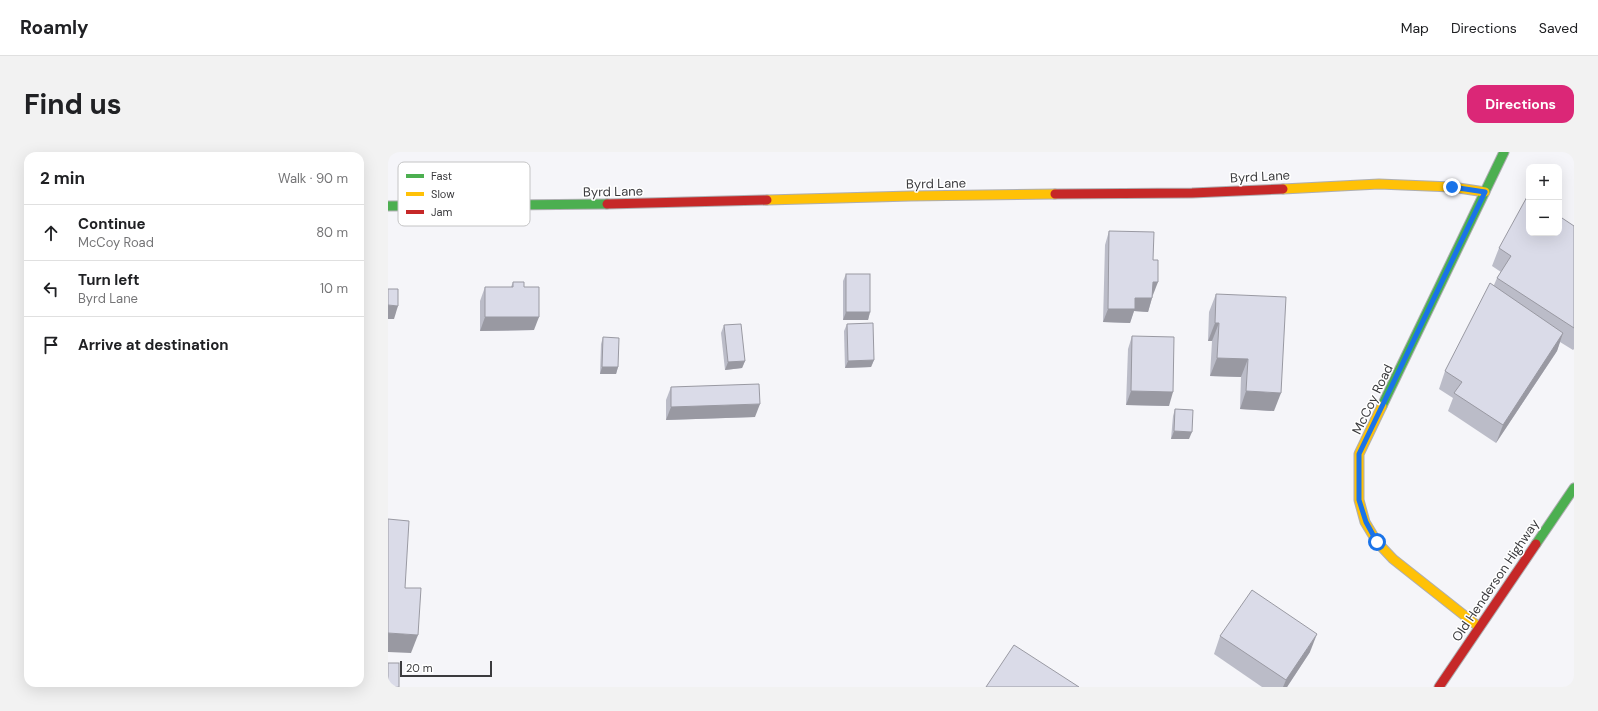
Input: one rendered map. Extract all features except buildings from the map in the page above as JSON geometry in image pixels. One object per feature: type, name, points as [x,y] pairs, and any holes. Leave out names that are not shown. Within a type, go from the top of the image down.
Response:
[{"type":"street","name":"McCoy Road","points":[[1479,627],[1393,559],[1377,542],[1366,522],[1359,500],[1359,454],[1504,152]]},
{"type":"street","name":"Byrd Lane","points":[[530,205],[646,204],[911,196],[1192,193],[1379,184],[1452,187],[1485,192]]},
{"type":"street","name":"Byrd Lane","points":[[388,206],[398,206]]},
{"type":"street","name":"Old Henderson Highway","points":[[1439,687],[1574,488]]},
{"type":"traffic: fast","points":[[1382,406],[1504,152]]},
{"type":"traffic: fast","points":[[530,205],[607,204]]},
{"type":"traffic: fast","points":[[388,206],[398,206]]},
{"type":"traffic: fast","points":[[1536,544],[1574,488]]},
{"type":"traffic: slow","points":[[1283,189],[1379,184],[1452,187],[1485,192]]},
{"type":"traffic: slow","points":[[767,200],[1055,194]]},
{"type":"traffic: slow","points":[[1382,406],[1359,454],[1359,500],[1365,522],[1377,542],[1393,559],[1479,627]]},
{"type":"traffic: jam","points":[[1055,194],[1192,193],[1283,189]]},
{"type":"traffic: jam","points":[[607,204],[767,200]]},
{"type":"traffic: jam","points":[[1439,687],[1536,544]]},
{"type":"route","points":[[1377,542],[1366,522],[1359,500],[1359,454],[1485,192],[1452,187]]}]
